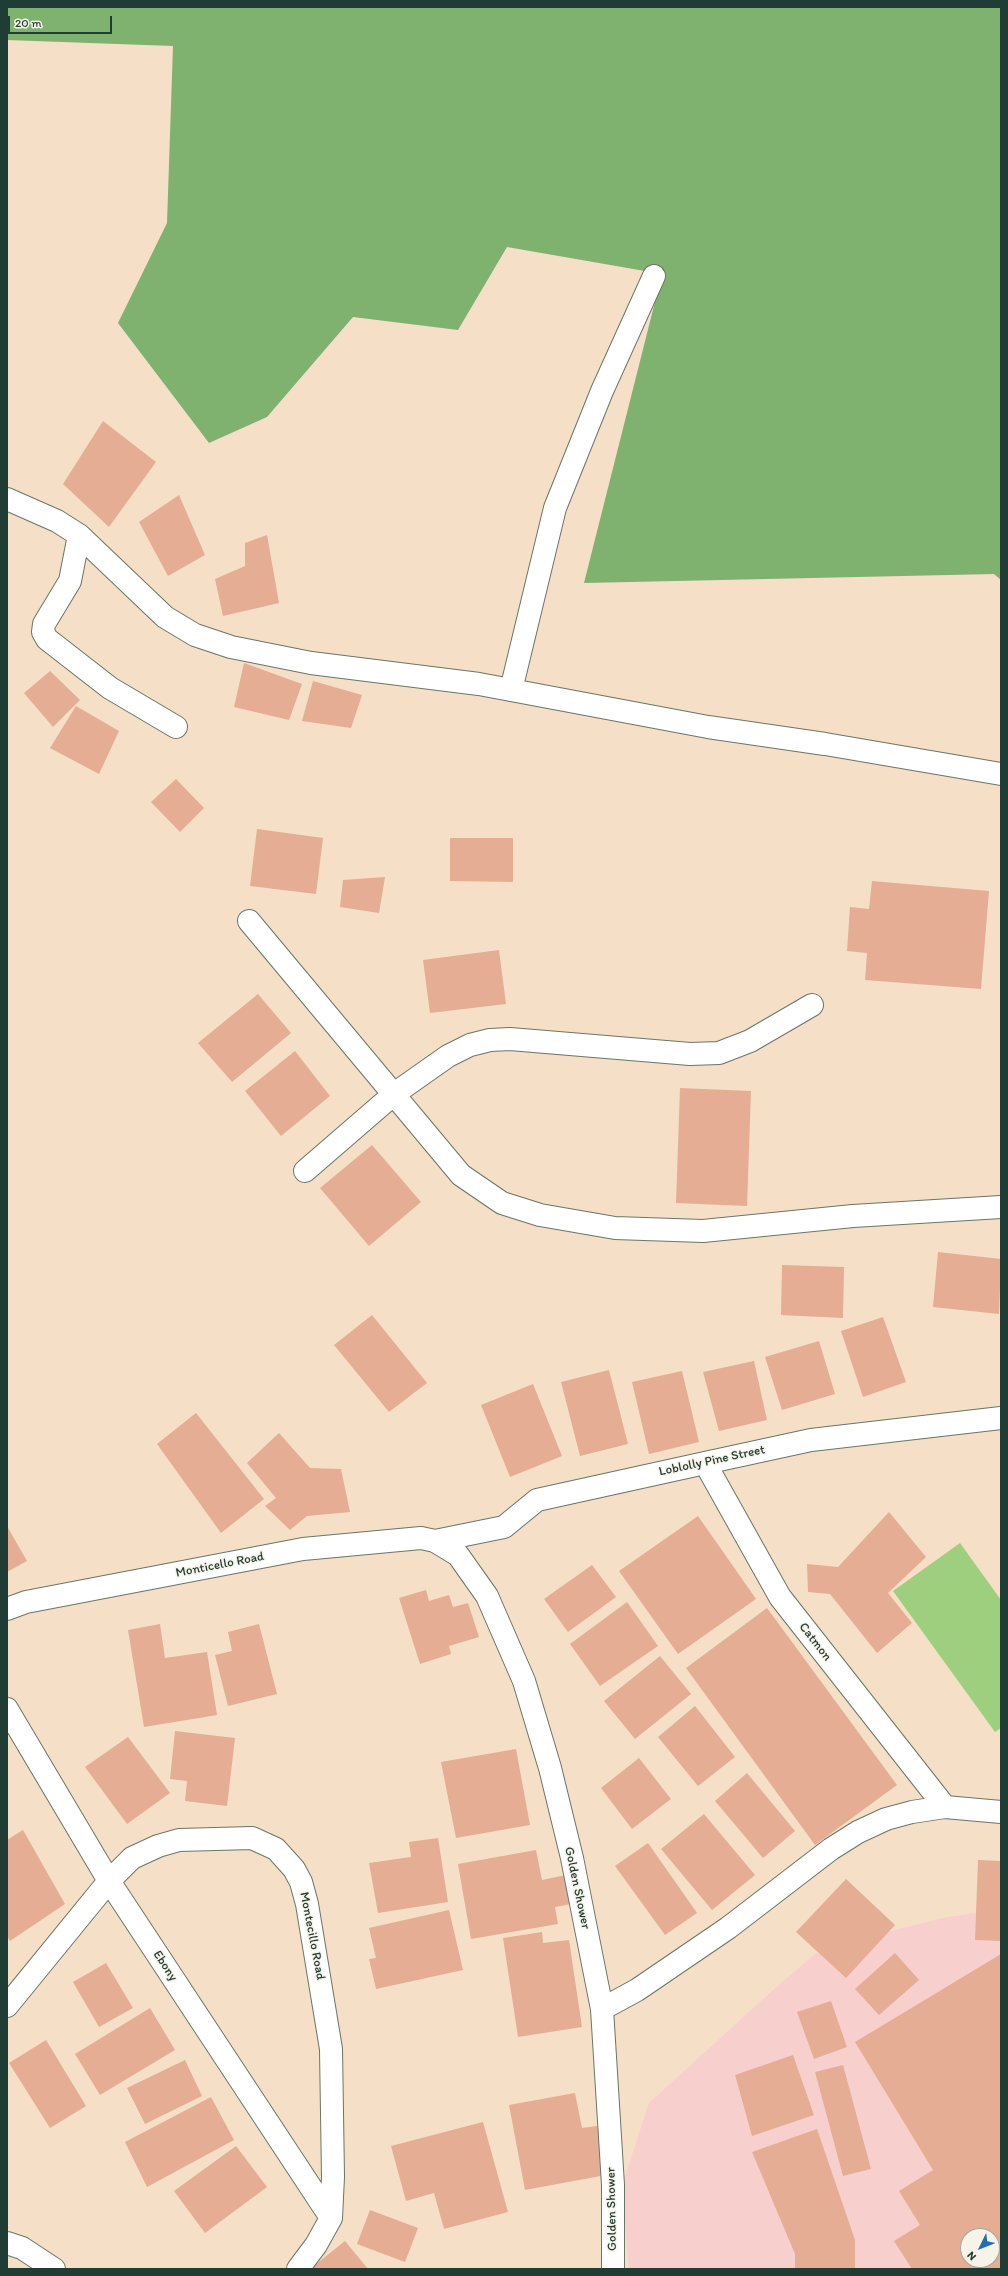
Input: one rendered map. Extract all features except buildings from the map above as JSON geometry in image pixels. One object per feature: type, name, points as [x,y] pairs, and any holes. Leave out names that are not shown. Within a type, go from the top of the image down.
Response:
[{"type":"street","points":[[511,690],[555,508],[602,391],[654,276]]},
{"type":"street","points":[[7,499],[57,521],[79,535],[165,617],[195,635],[231,647],[311,663],[511,690],[708,727],[825,744],[1001,774]]},
{"type":"street","points":[[79,535],[70,581],[44,624],[45,636],[110,688],[176,727]]},
{"type":"street","points":[[249,921],[460,1175],[502,1202],[540,1215],[615,1228],[704,1231],[853,1216],[1001,1207]]},
{"type":"street","points":[[305,1171],[394,1094],[448,1056],[470,1045],[490,1040],[510,1039],[690,1054],[718,1053],[750,1041],[812,1005]]},
{"type":"street","name":"Loblolly Pine Street","points":[[435,1541],[504,1527],[538,1500],[705,1463],[811,1440],[1001,1418]]},
{"type":"street","name":"Catmon","points":[[705,1463],[780,1597],[945,1807]]},
{"type":"street","name":"Monticello Road","points":[[7,1609],[26,1602],[303,1549],[405,1538],[421,1538],[435,1541]]},
{"type":"street","name":"Golden Shower","points":[[435,1541],[458,1555],[478,1581],[487,1596],[524,1681],[550,1768],[572,1858],[602,2009],[613,2185],[612,2269]]},
{"type":"street","name":"Ebony","points":[[7,1708],[109,1881],[331,2218]]},
{"type":"street","points":[[602,2009],[637,1990],[728,1928],[831,1849],[858,1832],[886,1819],[912,1812],[945,1807],[1001,1812]]},
{"type":"street","name":"Montecillo Road","points":[[7,2006],[109,1881],[132,1858],[158,1846],[179,1840],[252,1838],[276,1849],[294,1869],[301,1882],[307,1904],[331,2049],[333,2177],[331,2218],[316,2245],[298,2269]]},
{"type":"street","points":[[7,2243],[22,2248],[54,2269]]},
{"type":"shaded area","points":[[1001,1909],[1001,2269],[629,2269],[622,2186],[649,2103],[773,1990],[815,1954],[876,1935],[942,1918]]},
{"type":"green space","points":[[7,7],[1001,7],[1001,580],[994,574],[584,583],[662,274],[507,247],[458,330],[353,317],[267,417],[209,443],[118,323],[167,223],[173,46],[7,40]]},
{"type":"green space","points":[[960,1543],[1001,1600],[1001,1728],[995,1732],[893,1591]]}]
